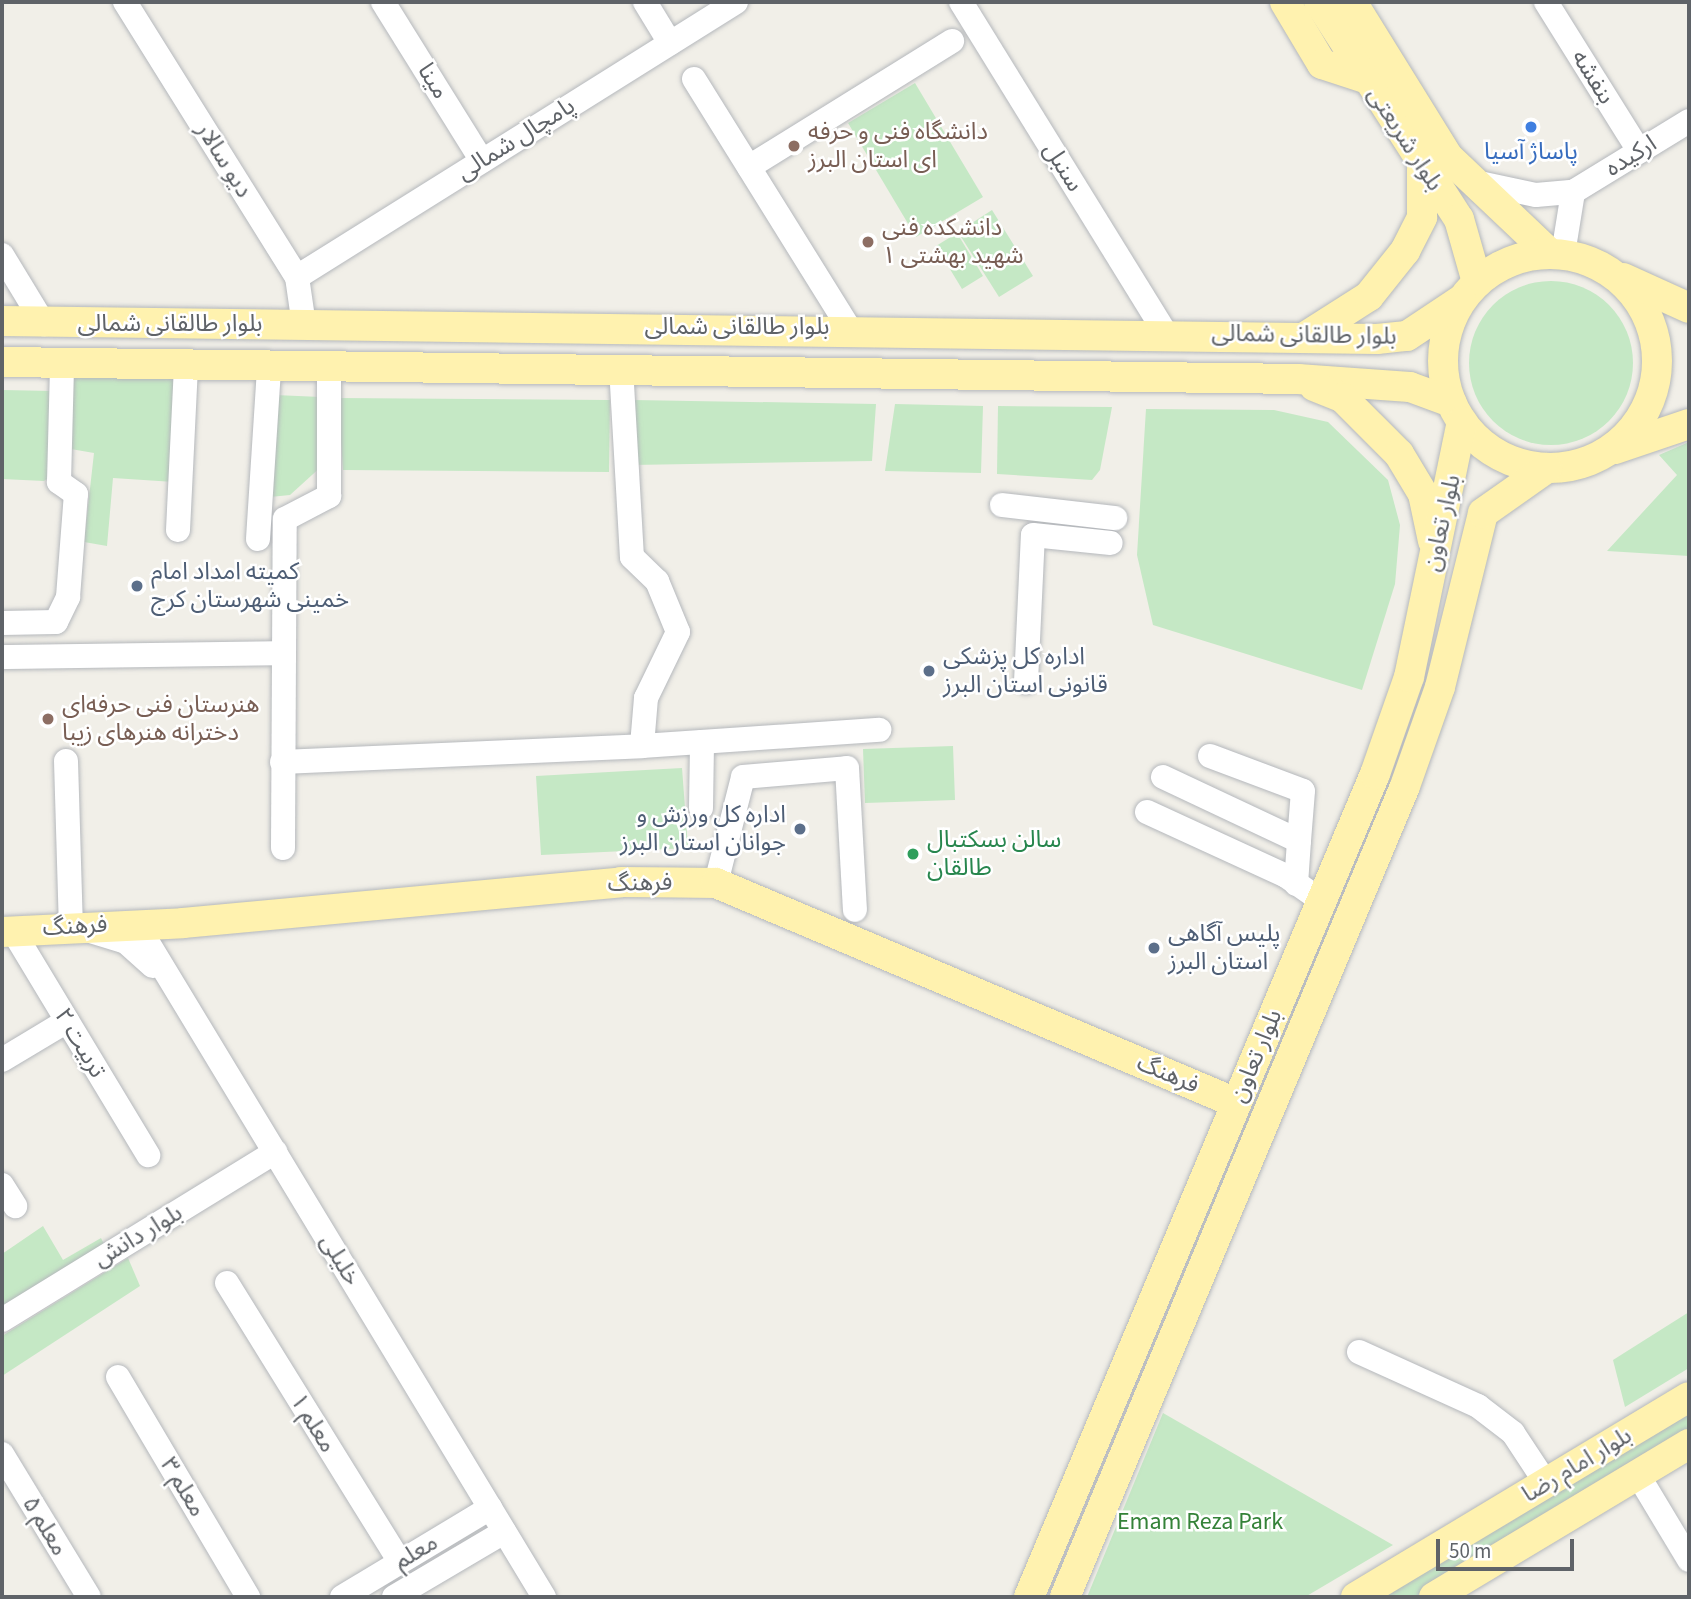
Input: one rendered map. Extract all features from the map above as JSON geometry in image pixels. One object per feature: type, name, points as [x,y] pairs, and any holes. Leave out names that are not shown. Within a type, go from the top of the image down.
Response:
[{"type":"main road","points":[[1284,2],[1322,64],[1365,78]]},
{"type":"main road","name":"بلوار شریعتی","points":[[1319,2],[1422,169],[1459,219],[1469,291]]},
{"type":"main road","name":"بلوار شریعتی","points":[[1352,2],[1478,189],[1556,253]]},
{"type":"main road","points":[[1300,339],[1346,315],[1389,274],[1422,217],[1422,169]]},
{"type":"main road","points":[[1459,219],[1479,219],[1478,189]]},
{"type":"main road","points":[[1689,308],[1614,274],[1556,253],[1523,256],[1469,291],[1444,350],[1457,412],[1499,455],[1547,468],[1689,424]]},
{"type":"main road","points":[[1611,450],[1648,406],[1658,348],[1650,320],[1614,274]]},
{"type":"main road","name":"بلوار طالقانی شمالی","points":[[2,321],[44,324],[1165,332],[1300,339],[1367,339],[1407,336],[1469,291]]},
{"type":"main road","points":[[1367,339],[1386,352],[1387,364],[1367,383]]},
{"type":"main road","name":"بلوار طالقانی شمالی","points":[[2,362],[329,368],[621,367],[1298,379],[1410,387],[1457,412]]},
{"type":"main road","points":[[1298,379],[1343,398],[1399,454],[1423,494],[1435,550]]},
{"type":"main road","name":"بلوار تعاون","points":[[1029,1597],[1322,901],[1409,677],[1447,502],[1457,412]]},
{"type":"main road","name":"بلوار تعاون","points":[[1065,1597],[1405,786],[1440,687],[1483,513],[1547,468]]},
{"type":"main road","points":[[1447,502],[1468,491],[1483,513]]},
{"type":"main road","name":"فرهنگ","points":[[8,931],[71,925],[183,923],[621,882],[716,883],[1236,1103]]},
{"type":"main road","name":"بلوار امام رضا","points":[[1356,1597],[1689,1397]]},
{"type":"main road","name":"بلوار امام رضا","points":[[1434,1597],[1689,1444]]},
{"type":"main road","points":[[1082,1470],[1114,1483]]},
{"type":"street","name":"دیو سالار","points":[[125,2],[297,277],[304,325]]},
{"type":"street","name":"مینا","points":[[383,2],[482,161]]},
{"type":"street","points":[[645,2],[670,43]]},
{"type":"street","name":"پامچال شمالی","points":[[297,277],[736,2]]},
{"type":"street","name":"سنبل","points":[[961,2],[1165,332]]},
{"type":"street","name":"بنفشه","points":[[1546,2],[1639,152]]},
{"type":"street","points":[[749,167],[952,41]]},
{"type":"street","points":[[694,79],[849,328]]},
{"type":"street","name":"ارکیده","points":[[1478,189],[1536,195],[1573,192],[1689,121]]},
{"type":"street","points":[[1556,253],[1573,192]]},
{"type":"street","points":[[2,255],[44,324]]},
{"type":"street","points":[[2,623],[57,622],[68,597],[76,494],[59,482],[62,364]]},
{"type":"street","points":[[178,530],[186,365]]},
{"type":"street","points":[[258,539],[269,367]]},
{"type":"street","points":[[621,367],[632,557],[657,581],[678,632],[646,698],[642,746]]},
{"type":"street","points":[[283,848],[281,653],[285,519],[329,496],[329,368]]},
{"type":"street","points":[[1002,505],[1115,517]]},
{"type":"street","points":[[1026,682],[1033,535],[1111,543]]},
{"type":"street","points":[[2,657],[281,653]]},
{"type":"street","points":[[282,762],[642,746],[879,730]]},
{"type":"street","points":[[701,808],[702,742]]},
{"type":"street","points":[[1210,756],[1303,791],[1296,884]]},
{"type":"street","points":[[66,761],[71,925],[126,942],[183,1001]]},
{"type":"street","points":[[716,883],[743,777],[847,768],[855,909]]},
{"type":"street","points":[[1163,777],[1299,841]]},
{"type":"street","points":[[1147,812],[1296,884],[1322,901]]},
{"type":"street","name":"خلیلی","points":[[136,923],[544,1597]]},
{"type":"street","points":[[159,960],[183,923]]},
{"type":"street","name":"تربیت ۲","points":[[8,931],[67,1021],[148,1155]]},
{"type":"street","points":[[2,1060],[67,1021]]},
{"type":"street","name":"بلوار دانش","points":[[2,1320],[275,1152]]},
{"type":"street","points":[[2,1185],[15,1206]]},
{"type":"street","name":"معلم ۱","points":[[227,1283],[400,1562]]},
{"type":"street","points":[[1359,1352],[1478,1406],[1513,1433],[1546,1483]]},
{"type":"street","name":"معلم ۳","points":[[118,1377],[248,1597]]},
{"type":"street","name":"معلم ۵","points":[[2,1454],[89,1597]]},
{"type":"street","points":[[1638,1475],[1689,1560]]},
{"type":"street","name":"معلم","points":[[342,1597],[489,1507]]},
{"type":"street","name":"معلم","points":[[403,1595],[504,1532]]},
{"type":"green space","points":[[915,83],[983,197],[916,237],[848,123]]},
{"type":"green space","points":[[992,210],[1033,276],[999,297],[958,232]]},
{"type":"green space","points":[[957,233],[983,276],[962,289],[936,246]]},
{"type":"green space","points":[[1551,281],[1583,287],[1597,294],[1609,305],[1620,317],[1627,331],[1633,363],[1627,395],[1620,409],[1609,421],[1597,432],[1583,439],[1551,445],[1519,439],[1505,432],[1493,421],[1482,409],[1475,395],[1469,363],[1475,331],[1482,317],[1493,305],[1505,294],[1519,287]]},
{"type":"green space","points":[[68,371],[179,372],[174,482],[113,478],[107,546],[84,542],[94,453],[65,448]]},
{"type":"green space","points":[[2,390],[53,391],[51,476],[44,481],[2,479]]},
{"type":"green space","points":[[275,395],[321,397],[323,465],[290,495],[270,497]]},
{"type":"green space","points":[[338,398],[610,400],[609,472],[343,470]]},
{"type":"green space","points":[[633,400],[876,404],[872,461],[632,465]]},
{"type":"green space","points":[[895,404],[983,406],[981,473],[885,471]]},
{"type":"green space","points":[[998,406],[1112,407],[1100,470],[1092,480],[997,474]]},
{"type":"green space","points":[[1146,409],[1274,410],[1328,422],[1388,480],[1400,525],[1395,584],[1362,690],[1153,625],[1137,555]]},
{"type":"green space","points":[[1689,442],[1689,556],[1607,551],[1677,475],[1659,455]]},
{"type":"green space","points":[[953,746],[955,800],[865,803],[863,749]]},
{"type":"green space","points":[[682,768],[688,848],[541,855],[536,776]]},
{"type":"green space","points":[[43,1226],[63,1260],[101,1238],[107,1250],[2,1315],[2,1254]]},
{"type":"green space","points":[[128,1258],[140,1286],[2,1376],[2,1336]]},
{"type":"green space","points":[[1689,1312],[1689,1368],[1625,1407],[1613,1360]]},
{"type":"green space","name":"Emam Reza Park","points":[[1163,1413],[1393,1545],[1305,1597],[1087,1597]]},
{"type":"green space","points":[[1689,1413],[1689,1431],[1414,1597],[1382,1597]]},
{"type":"place","name":"پاساژ آسیا","points":[[1531,127]]},
{"type":"place","name":"دانشگاه فنی و حرفه ای استان البرز","points":[[794,146]]},
{"type":"place","name":"دانشکده فنی شهید بهشتی ۱","points":[[868,242]]},
{"type":"place","name":"کمیته امداد امام خمینی شهرستان کرج","points":[[137,586]]},
{"type":"place","name":"اداره کل پزشکی قانونی استان البرز","points":[[929,671]]},
{"type":"place","name":"هنرستان فنی حرفه‌ای دخترانه هنرهای زیبا","points":[[48,719]]},
{"type":"place","name":"اداره کل ورزش و جوانان استان البرز","points":[[800,829]]},
{"type":"place","name":"سالن بسکتبال طالقان","points":[[913,854]]},
{"type":"place","name":"پلیس آگاهی استان البرز","points":[[1154,948]]}]
